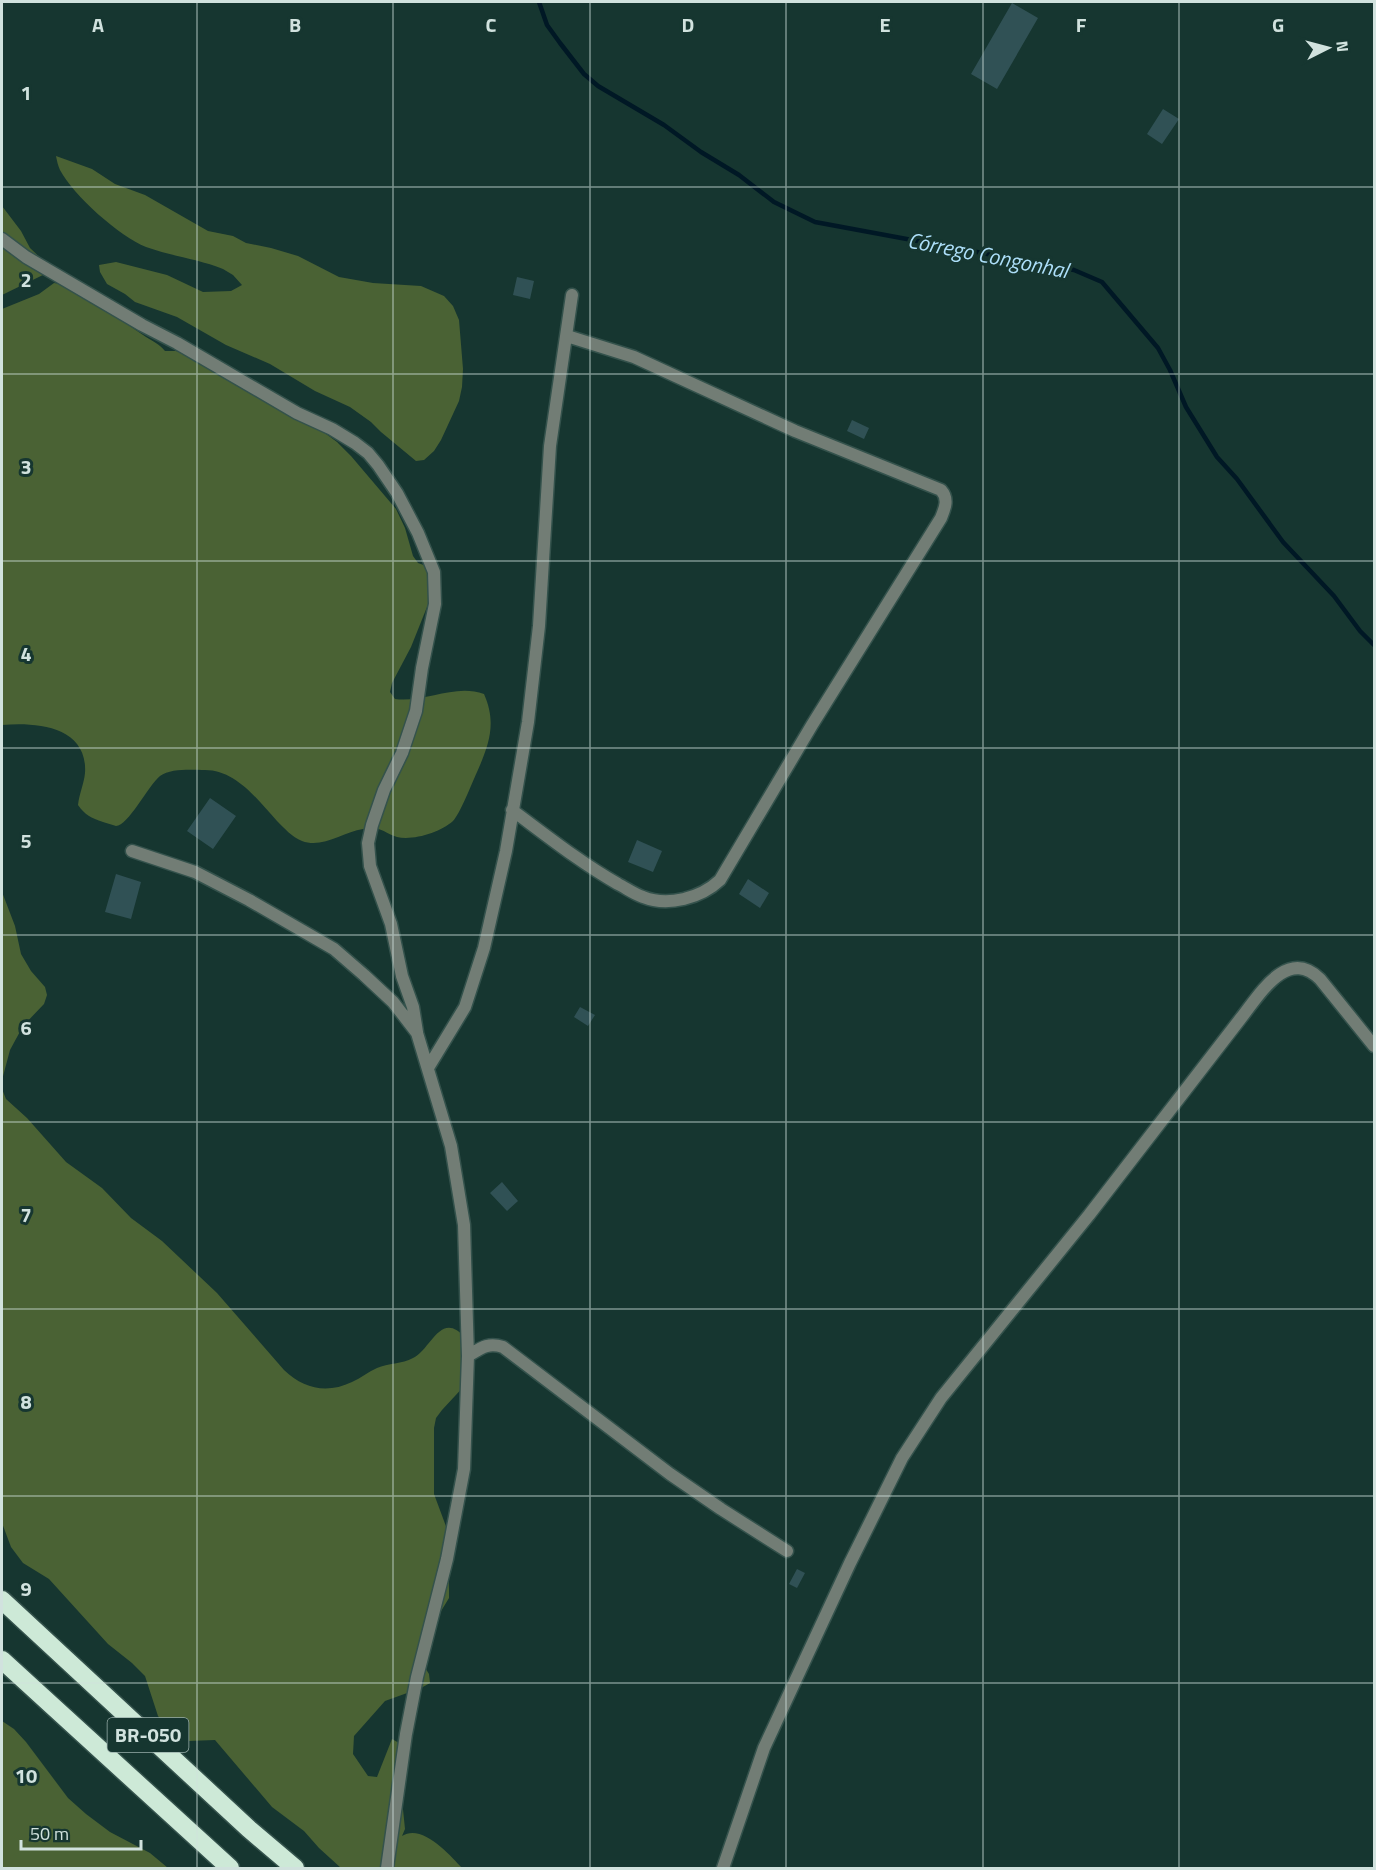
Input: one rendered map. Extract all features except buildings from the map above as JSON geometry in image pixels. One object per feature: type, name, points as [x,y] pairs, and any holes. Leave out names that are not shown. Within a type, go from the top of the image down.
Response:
[{"type":"highway","name":"BR-050","points":[[2,1600],[295,1869]]},
{"type":"highway","name":"BR-050","points":[[2,1660],[230,1869]]},
{"type":"street","points":[[2,239],[26,257],[142,325],[177,342],[297,413],[332,429],[368,453],[397,493],[418,533],[434,572],[435,604],[416,711],[402,753],[381,798],[368,843],[370,866],[391,924],[402,976],[413,1007],[417,1033],[451,1146],[464,1225],[468,1356],[464,1469],[447,1559],[417,1677],[406,1734],[387,1869]]},
{"type":"street","points":[[428,1068],[458,1021],[471,990],[488,934],[506,851],[528,722],[538,636],[550,447],[572,295]]},
{"type":"street","points":[[512,810],[580,860],[642,897],[668,900],[700,895],[710,889],[720,880],[946,507],[946,498],[941,490],[795,431],[634,357],[567,336]]},
{"type":"street","points":[[132,852],[195,872],[334,949],[393,1002],[417,1033]]},
{"type":"street","points":[[723,1869],[764,1748],[850,1563],[902,1458],[941,1398],[1089,1215],[1241,1018],[1265,988],[1283,971],[1303,968],[1312,971],[1320,979],[1374,1046]]},
{"type":"street","points":[[468,1356],[487,1344],[503,1347],[669,1474],[787,1551]]},
{"type":"green space","points":[[56,156],[92,169],[115,184],[145,195],[208,231],[233,236],[246,243],[298,256],[339,277],[373,283],[421,286],[444,296],[453,306],[459,320],[463,369],[462,387],[459,401],[434,451],[424,460],[416,461],[350,407],[315,391],[270,364],[226,345],[177,317],[135,302],[107,284],[99,265],[116,262],[167,275],[203,292],[231,291],[242,285],[233,275],[223,269],[146,247],[123,234],[75,191],[60,170]]},
{"type":"green space","points":[[2,206],[21,231],[30,248],[48,265],[45,274],[2,295]]},
{"type":"green space","points":[[54,283],[61,284],[104,310],[165,351],[176,351],[189,355],[307,420],[337,442],[351,456],[396,509],[405,528],[413,556],[418,563],[432,568],[429,602],[390,692],[395,699],[406,699],[473,691],[484,694],[490,715],[490,734],[485,752],[459,812],[448,825],[426,835],[411,838],[397,837],[378,829],[369,828],[325,842],[310,843],[288,832],[246,788],[227,775],[216,771],[188,770],[165,773],[160,776],[126,820],[116,826],[92,818],[78,805],[85,773],[84,757],[78,745],[69,736],[44,726],[2,725],[2,309],[39,294]]},
{"type":"green space","points":[[2,892],[15,926],[21,954],[31,971],[45,987],[47,995],[44,1004],[23,1026],[10,1050],[2,1080]]},
{"type":"green space","points":[[2,1089],[6,1099],[27,1118],[66,1162],[102,1188],[131,1218],[162,1241],[217,1293],[284,1370],[300,1382],[316,1388],[343,1386],[377,1368],[413,1358],[443,1329],[450,1328],[457,1331],[466,1339],[467,1383],[436,1418],[434,1428],[434,1494],[447,1529],[449,1598],[432,1626],[424,1666],[429,1674],[430,1683],[385,1701],[354,1736],[353,1754],[368,1776],[377,1777],[392,1739],[399,1743],[405,1829],[402,1836],[410,1833],[427,1837],[462,1868],[341,1868],[304,1831],[272,1807],[215,1740],[188,1741],[170,1732],[158,1716],[145,1676],[108,1644],[49,1579],[23,1563],[11,1547],[2,1523]]},
{"type":"green space","points":[[2,1721],[14,1729],[26,1742],[68,1798],[86,1814],[110,1832],[150,1853],[168,1868],[2,1868]]},
{"type":"waterway","name":"Córrego Congonhal","points":[[539,2],[547,25],[584,74],[598,86],[664,125],[701,152],[739,175],[774,202],[815,222],[1074,270],[1102,282],[1158,348],[1186,407],[1217,457],[1237,479],[1283,542],[1334,596],[1360,631],[1374,645]]}]
